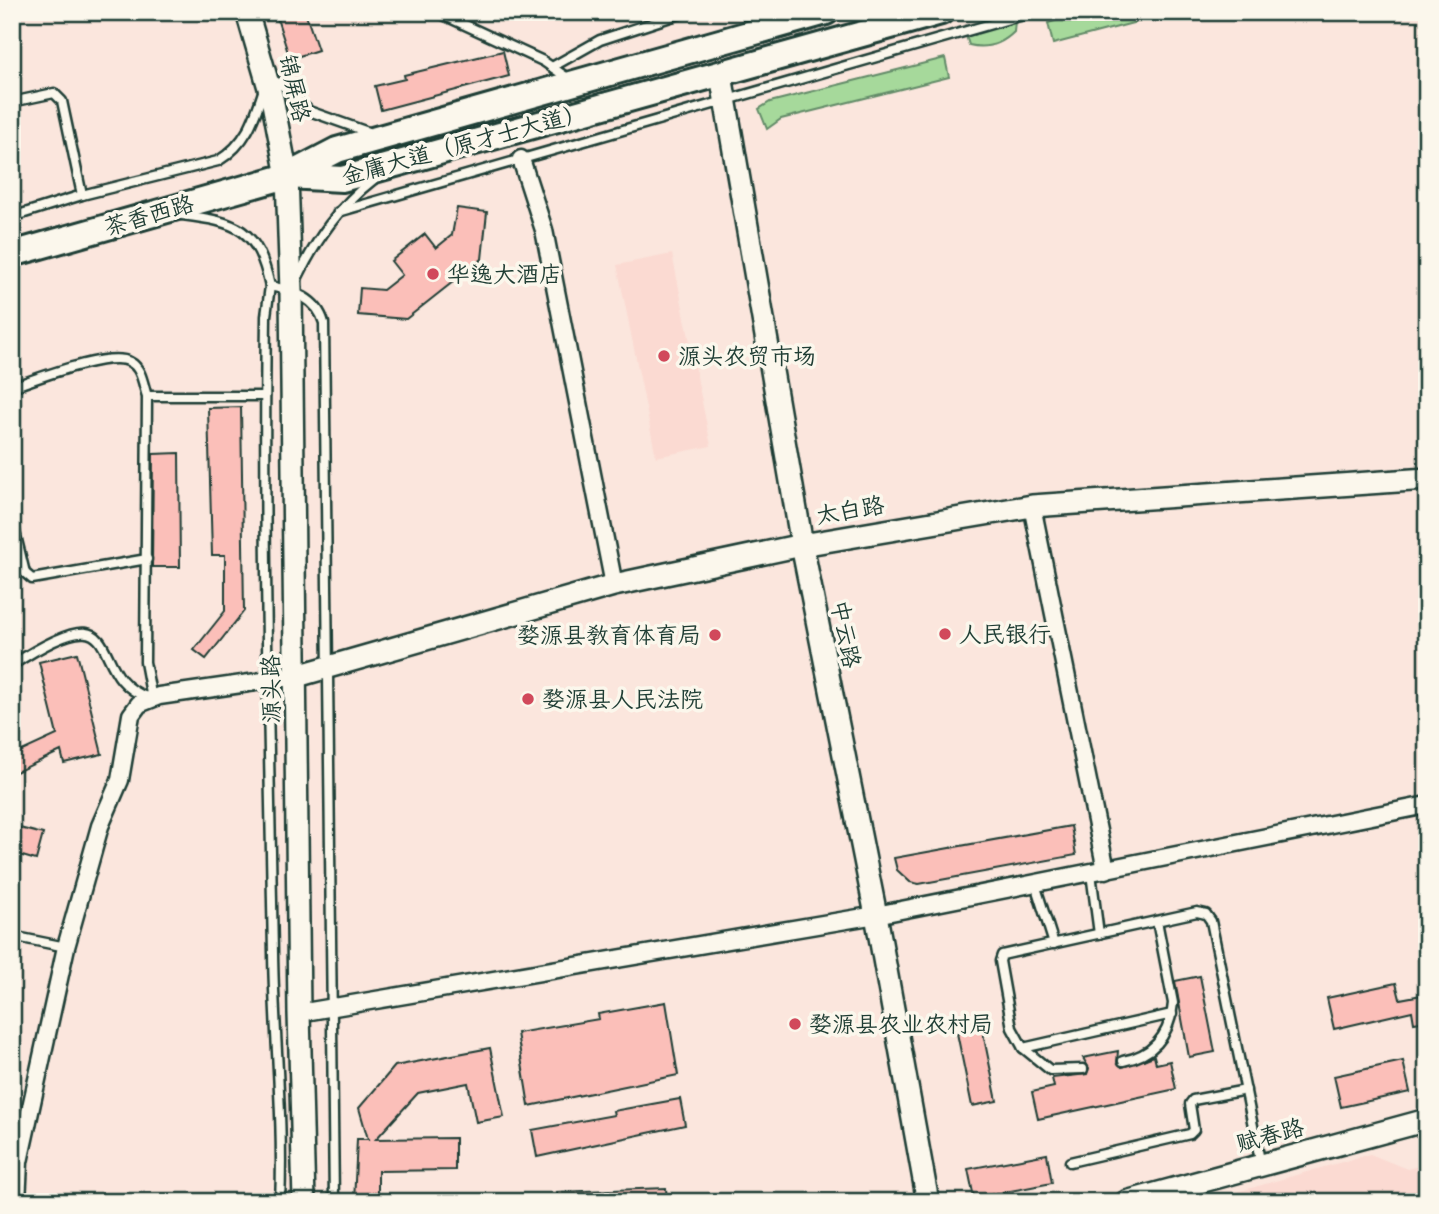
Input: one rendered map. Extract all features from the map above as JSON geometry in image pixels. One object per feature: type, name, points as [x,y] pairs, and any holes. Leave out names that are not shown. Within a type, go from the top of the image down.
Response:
[{"type":"main road","name":"金庸大道（原才士大道）","points":[[287,176],[337,150],[826,12]]},
{"type":"main road","name":"金庸大道（原才士大道）","points":[[287,176],[342,179],[941,12]]},
{"type":"main road","name":"茶香西路","points":[[12,254],[287,176]]},
{"type":"street","name":"锦屏路","points":[[247,12],[267,77],[287,176]]},
{"type":"street","name":"中云路","points":[[721,75],[802,545],[876,915],[928,1202]]},
{"type":"street","points":[[521,159],[544,230],[614,585]]},
{"type":"street","name":"源头路","points":[[287,176],[304,1202]]},
{"type":"street","name":"太白路","points":[[297,676],[614,585],[802,545],[1032,506],[1427,479]]},
{"type":"street","points":[[1032,506],[1099,871]]},
{"type":"street","points":[[17,1202],[16,1161],[66,947],[100,826],[120,780],[131,715],[139,704],[152,699],[297,676]]},
{"type":"street","points":[[299,1013],[876,915],[1427,805]]},
{"type":"street","name":"赋春路","points":[[1126,1202],[1427,1120]]},
{"type":"lane","points":[[437,12],[552,67],[574,83]]},
{"type":"lane","points":[[552,67],[600,40],[686,12]]},
{"type":"lane","points":[[338,212],[1033,12]]},
{"type":"lane","points":[[12,217],[82,195],[218,161],[235,151],[247,135],[267,77],[281,84],[309,111],[354,130],[388,136]]},
{"type":"lane","points":[[12,102],[54,93],[62,101],[82,195]]},
{"type":"lane","points":[[291,291],[311,251],[338,212],[392,165]]},
{"type":"lane","points":[[158,213],[236,225],[251,237],[264,256],[270,286],[266,316],[265,396],[268,681],[274,1009],[282,1154],[280,1202]]},
{"type":"lane","points":[[270,286],[291,291],[316,304],[324,323],[334,1202]]},
{"type":"lane","points":[[12,387],[106,359],[129,360],[138,369],[146,396],[145,662],[152,699],[137,694],[126,685],[106,648],[98,637],[90,633],[71,634],[47,643],[12,665]]},
{"type":"lane","points":[[146,396],[265,396]]},
{"type":"lane","points":[[12,519],[25,573],[32,579],[147,559]]},
{"type":"lane","points":[[1099,871],[1099,934]]},
{"type":"lane","points":[[1035,884],[1054,944]]},
{"type":"lane","points":[[1083,1069],[1050,1070],[1023,1048],[1012,1028],[1000,961],[1002,955],[1197,912],[1206,914],[1211,921],[1261,1165]]},
{"type":"lane","points":[[1122,1062],[1145,1054],[1159,1044],[1167,1033],[1172,1014],[1173,1003],[1157,921]]},
{"type":"lane","points":[[12,936],[66,947]]},
{"type":"lane","points":[[1023,1048],[1172,1014]]},
{"type":"lane","points":[[1070,1162],[1190,1135],[1194,1130],[1190,1104],[1194,1100],[1245,1090]]},
{"type":"shaded area","name":"源头农贸市场","points":[[672,254],[711,446],[656,457],[617,265]]},
{"type":"shaded area","points":[[1370,1154],[1407,1169],[1427,1164],[1427,1202],[1202,1202]]},
{"type":"green space","points":[[1086,12],[1175,12],[1053,44],[1048,23]]},
{"type":"green space","points":[[1015,21],[1014,32],[999,42],[988,46],[969,45],[966,36]]},
{"type":"green space","points":[[945,58],[949,77],[781,119],[767,129],[759,109],[770,102]]},
{"type":"building","points":[[275,12],[305,12],[318,50],[290,59]]},
{"type":"building","points":[[503,51],[509,76],[381,110],[375,86],[405,79],[404,75]]},
{"type":"building","name":"华逸大酒店","points":[[457,208],[487,212],[482,259],[406,319],[358,315],[360,288],[383,290],[402,275],[391,261],[425,234],[436,248],[452,235]]},
{"type":"building","points":[[241,407],[244,611],[206,659],[194,650],[225,611],[225,555],[212,555],[208,408]]},
{"type":"building","points":[[179,453],[180,567],[152,567],[153,454]]},
{"type":"building","points":[[77,653],[102,754],[64,763],[61,751],[12,774],[12,738],[20,752],[57,735],[39,662]]},
{"type":"building","points":[[12,826],[43,834],[36,860],[12,853]]},
{"type":"building","points":[[1071,826],[1076,855],[919,884],[910,882],[897,870],[894,858]]},
{"type":"building","points":[[1200,976],[1215,1052],[1189,1057],[1175,981]]},
{"type":"building","points":[[1396,983],[1400,999],[1427,994],[1427,1021],[1414,1023],[1412,1011],[1334,1029],[1327,998]]},
{"type":"building","points":[[666,1002],[678,1075],[529,1106],[517,1033],[599,1019],[598,1014]]},
{"type":"building","points":[[982,1028],[997,1101],[972,1106],[957,1033]]},
{"type":"building","points":[[490,1048],[504,1117],[476,1122],[468,1083],[418,1093],[376,1139],[455,1138],[455,1170],[378,1171],[378,1202],[354,1202],[357,1139],[368,1139],[359,1108],[395,1066]]},
{"type":"building","points":[[1118,1051],[1117,1062],[1122,1067],[1154,1056],[1156,1064],[1170,1061],[1176,1089],[1038,1119],[1032,1092],[1054,1087],[1052,1078],[1087,1074],[1089,1068],[1083,1058]]},
{"type":"building","points":[[1403,1061],[1410,1092],[1341,1107],[1334,1076]]},
{"type":"building","points":[[680,1099],[685,1125],[537,1157],[532,1130],[614,1115],[613,1111]]},
{"type":"building","points":[[1047,1154],[1052,1183],[974,1198],[968,1169]]},
{"type":"building","points":[[666,1188],[667,1202],[558,1202],[557,1192]]},
{"type":"place","name":"华逸大酒店","points":[[433,274]]},
{"type":"place","name":"源头农贸市场","points":[[664,356]]},
{"type":"place","name":"人民银行","points":[[945,634]]},
{"type":"place","name":"婺源县教育体育局","points":[[715,635]]},
{"type":"place","name":"婺源县人民法院","points":[[528,699]]},
{"type":"place","name":"婺源县农业农村局","points":[[795,1024]]}]
